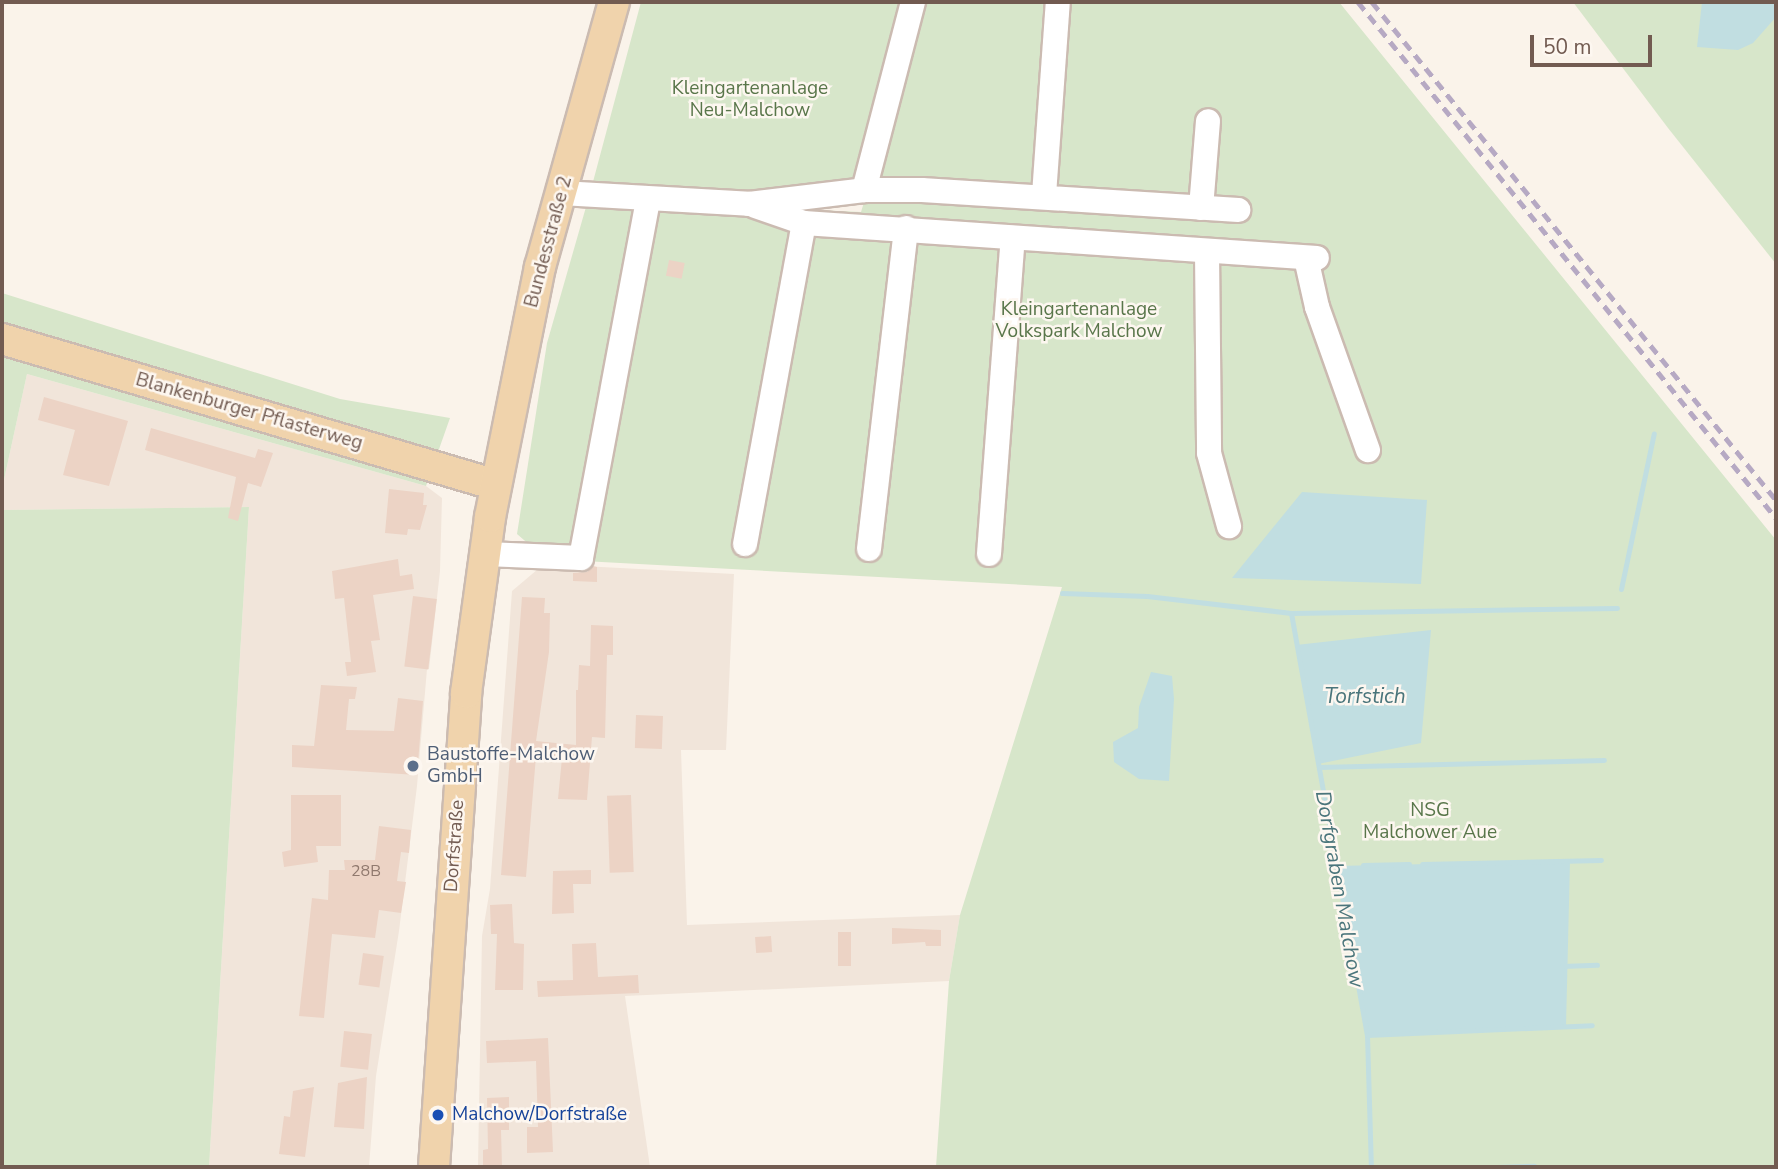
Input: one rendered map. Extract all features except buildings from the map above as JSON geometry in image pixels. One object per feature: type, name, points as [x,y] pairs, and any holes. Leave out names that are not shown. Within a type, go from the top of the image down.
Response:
[{"type":"main road","name":"Bundesstraße 2","points":[[496,485],[522,347],[614,2]]},
{"type":"main road","name":"Blankenburger Pflasterweg","points":[[2,339],[496,485]]},
{"type":"main road","name":"Dorfstraße","points":[[434,1167],[466,693],[496,485]]},
{"type":"lane","points":[[864,190],[913,2]]},
{"type":"lane","points":[[1044,195],[1058,2]]},
{"type":"lane","points":[[1201,208],[1208,121]]},
{"type":"lane","points":[[561,193],[749,204],[864,190],[1044,195],[1238,210]]},
{"type":"lane","points":[[486,554],[581,558],[648,199]]},
{"type":"lane","points":[[749,204],[804,223],[1312,258],[1317,307],[1368,450]]},
{"type":"lane","points":[[745,544],[804,223]]},
{"type":"lane","points":[[869,549],[906,228]]},
{"type":"lane","points":[[989,554],[1013,238]]},
{"type":"lane","points":[[1207,252],[1209,453],[1229,526]]},
{"type":"shaded area","points":[[27,374],[426,486],[442,498],[440,571],[427,669],[417,786],[399,931],[376,1076],[369,1167],[209,1167],[249,507],[2,510],[2,489]]},
{"type":"shaded area","points":[[544,564],[734,574],[726,750],[681,750],[687,925],[960,915],[949,981],[625,996],[650,1167],[478,1167],[482,936],[490,889],[512,591]]},
{"type":"green space","points":[[641,2],[1339,2],[1776,540],[1776,1167],[936,1167],[949,981],[960,915],[1062,587],[546,559],[517,534],[547,343],[588,200],[861,212],[870,183],[754,198],[590,193]]},
{"type":"green space","points":[[1573,2],[1776,2],[1776,264],[1668,128]]},
{"type":"green space","points":[[2,293],[340,399],[450,418],[426,486],[27,374],[2,489]]},
{"type":"green space","points":[[249,507],[209,1167],[2,1167],[2,510]]},
{"type":"water","points":[[1702,2],[1776,2],[1776,17],[1753,43],[1738,50],[1697,47]]},
{"type":"water","points":[[1302,492],[1427,500],[1421,584],[1232,578]]},
{"type":"water","name":"Torfstich","points":[[1431,630],[1421,743],[1318,764],[1296,645]]},
{"type":"water","points":[[1151,672],[1172,676],[1174,699],[1169,781],[1139,779],[1114,762],[1113,742],[1138,728],[1139,707]]},
{"type":"water","points":[[1570,861],[1566,1026],[1367,1035],[1335,866]]},
{"type":"waterway","name":"Dorfgraben Malchow","points":[[1621,589],[1654,433]]},
{"type":"waterway","points":[[1062,593],[1147,596],[1291,613],[1617,608]]},
{"type":"waterway","name":"Dorfgraben Malchow","points":[[1291,613],[1367,1035],[1371,1167]]},
{"type":"waterway","points":[[1319,767],[1604,760]]},
{"type":"waterway","points":[[1422,864],[1601,860]]},
{"type":"waterway","points":[[1363,865],[1409,864]]},
{"type":"waterway","points":[[1562,966],[1597,965]]},
{"type":"waterway","points":[[1367,1035],[1592,1025]]},
{"type":"waterway","points":[[1497,1167],[1534,1166]]},
{"type":"railway","points":[[1358,2],[1776,518]]},
{"type":"railway","points":[[1372,2],[1776,500]]},
{"type":"place","name":"Baustoffe-Malchow GmbH","points":[[413,766]]},
{"type":"place","name":"Malchow/Dorfstraße","points":[[438,1115]]},
{"type":"park label","name":"Kleingartenanlage Neu-Malchow","points":[[750,100]]},
{"type":"park label","name":"Kleingartenanlage Volkspark Malchow","points":[[1079,321]]},
{"type":"park label","name":"NSG Malchower Aue","points":[[1430,822]]}]
